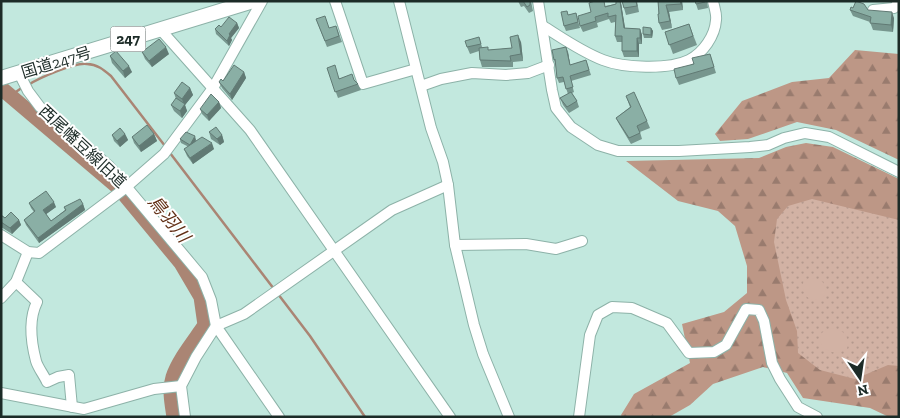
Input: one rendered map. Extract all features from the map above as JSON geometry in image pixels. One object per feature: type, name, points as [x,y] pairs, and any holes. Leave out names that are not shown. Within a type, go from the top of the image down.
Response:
[{"type":"highway","name":"国道247号","points":[[2,78],[23,82],[160,30],[253,1]]},
{"type":"street","points":[[1,235],[28,252],[39,253],[123,189],[164,154],[213,88],[262,1]]},
{"type":"street","points":[[335,1],[363,84],[416,70]]},
{"type":"street","points":[[399,1],[431,128],[444,162],[455,245],[474,325],[483,354],[509,417]]},
{"type":"street","points":[[538,1],[556,108],[571,127],[598,145],[618,151],[750,148],[768,145],[784,138],[805,133],[829,137],[899,172]]},
{"type":"street","points":[[542,26],[603,60],[624,66],[660,67],[688,61],[700,53],[709,40],[716,20],[713,1]]},
{"type":"street","points":[[873,10],[894,8],[899,2]]},
{"type":"street","points":[[160,30],[250,130],[450,417]]},
{"type":"street","points":[[421,86],[440,79],[472,73],[506,75],[528,72],[549,65]]},
{"type":"street","name":"西尾幡豆線旧道","points":[[23,82],[40,107],[109,166],[123,189],[202,277],[211,300],[216,326],[278,417]]},
{"type":"street","points":[[184,417],[180,386],[216,326],[244,314],[392,210],[448,185]]},
{"type":"street","points":[[455,245],[526,244],[556,249],[582,241]]},
{"type":"street","points":[[1,298],[16,282],[28,252]]},
{"type":"street","points":[[16,282],[37,302],[32,312],[31,334],[36,362],[47,382],[69,375],[72,407]]},
{"type":"street","points":[[579,417],[590,335],[598,315],[612,307],[632,308],[667,323],[689,353],[714,352],[726,345],[746,309],[759,310],[764,321],[772,363],[780,379],[798,407],[817,417]]},
{"type":"street","points":[[1,393],[72,407],[85,413],[154,389],[180,386]]},
{"type":"shaded area","points":[[810,192],[899,211],[899,377],[856,387],[816,378],[791,357],[778,301],[770,214]]},
{"type":"shaded area","points":[[818,279],[824,284],[826,294],[822,298],[813,300],[805,295],[803,291],[804,280]]},
{"type":"shaded area","points":[[832,328],[843,332],[848,341],[847,349],[831,352],[819,341],[821,333]]},
{"type":"green space","points":[[855,50],[899,54],[899,160],[836,130],[797,122],[748,139],[720,141],[715,134],[742,101],[792,82],[829,78]]},
{"type":"green space","points":[[806,143],[833,147],[899,179],[899,220],[812,199],[788,206],[777,219],[774,242],[786,300],[797,331],[798,353],[820,370],[855,379],[888,365],[899,366],[899,417],[889,417],[870,408],[803,398],[787,373],[763,367],[713,384],[690,405],[669,417],[622,417],[621,415],[634,394],[690,363],[682,324],[724,312],[747,293],[747,266],[735,226],[718,211],[678,201],[626,161],[759,158],[786,147]]},
{"type":"building","points":[[523,1],[530,1],[530,5],[527,7]]},
{"type":"building","points":[[604,1],[605,7],[620,1],[624,28],[640,29],[640,38],[637,38],[637,51],[622,51],[622,36],[615,36],[616,15],[608,17],[608,13],[595,17],[596,21],[580,26],[578,16],[591,12],[589,3]]},
{"type":"building","points":[[622,1],[636,1],[637,6],[624,8]]},
{"type":"building","points":[[658,1],[680,1],[681,4],[666,5],[670,21],[659,23]]},
{"type":"building","points":[[695,1],[705,1],[705,2],[696,4]]},
{"type":"building","points":[[856,1],[864,4],[868,10],[892,12],[891,25],[870,23],[871,17],[850,10]]},
{"type":"building","points":[[567,11],[568,15],[576,13],[578,22],[564,26],[561,12]]},
{"type":"building","points":[[325,16],[329,28],[336,26],[339,36],[325,41],[316,19]]},
{"type":"building","points":[[229,17],[237,23],[229,34],[227,41],[215,29],[219,25],[221,27]]},
{"type":"building","points":[[689,24],[693,36],[669,45],[665,32]]},
{"type":"building","points":[[643,27],[651,28],[651,35],[643,34]]},
{"type":"building","points":[[518,35],[521,54],[510,56],[511,61],[480,60],[479,48],[488,47],[488,50],[512,48],[510,37]]},
{"type":"building","points":[[479,37],[481,44],[467,47],[465,41]]},
{"type":"building","points":[[159,39],[166,47],[149,61],[142,52]]},
{"type":"building","points":[[566,47],[570,65],[586,60],[589,70],[570,76],[573,87],[566,89],[563,77],[557,78],[552,50]]},
{"type":"building","points":[[116,51],[129,66],[123,71],[110,56]]},
{"type":"building","points":[[710,54],[714,67],[676,78],[674,69],[694,64],[692,58]]},
{"type":"building","points":[[234,65],[244,72],[230,94],[219,82],[221,79],[223,81]]},
{"type":"building","points":[[335,65],[339,79],[352,74],[358,84],[335,92],[327,68]]},
{"type":"building","points":[[182,82],[190,88],[182,99],[174,93]]},
{"type":"building","points":[[571,92],[577,101],[567,107],[560,98]]},
{"type":"building","points":[[634,92],[647,121],[637,126],[640,133],[629,138],[616,118],[631,107],[626,96]]},
{"type":"building","points":[[211,94],[219,102],[207,115],[200,109]]},
{"type":"building","points":[[176,98],[185,104],[180,111],[171,105]]},
{"type":"building","points":[[147,125],[154,134],[139,146],[132,137]]},
{"type":"building","points":[[216,127],[222,135],[217,139],[209,132]]},
{"type":"building","points":[[120,128],[125,134],[117,141],[112,135]]},
{"type":"building","points":[[186,132],[195,136],[190,145],[180,139]]},
{"type":"building","points":[[202,137],[212,143],[190,158],[184,149]]},
{"type":"building","points":[[46,191],[54,202],[43,210],[51,221],[66,210],[64,207],[80,199],[83,204],[38,238],[24,220],[35,211],[29,203]]},
{"type":"building","points":[[11,212],[19,220],[10,228],[1,222],[1,215],[5,218]]},
{"type":"waterway","points":[[28,85],[74,65],[91,64],[97,66],[111,76],[165,146]]},
{"type":"waterway","points":[[10,96],[23,87]]},
{"type":"waterway","name":"鳥羽川","points":[[1,88],[119,188],[181,263],[201,297],[205,325],[183,357],[173,377],[171,392],[174,417]]},
{"type":"waterway","points":[[170,153],[274,289]]},
{"type":"waterway","points":[[278,294],[310,336],[365,417]]}]
